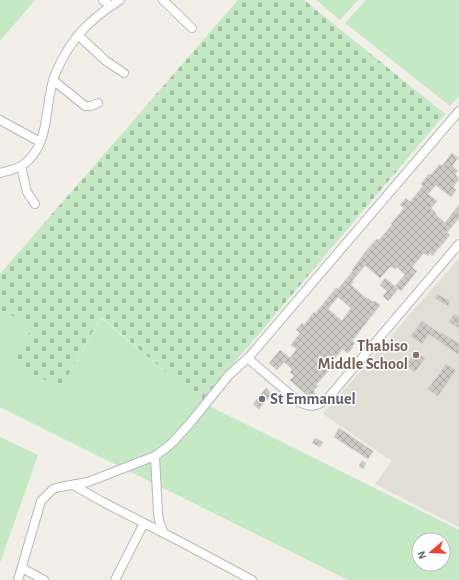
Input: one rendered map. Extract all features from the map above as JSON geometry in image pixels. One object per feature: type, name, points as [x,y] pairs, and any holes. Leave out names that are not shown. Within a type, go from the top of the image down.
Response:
[{"type":"street","points":[[103,0],[111,6]]},
{"type":"street","points":[[0,173],[21,166],[29,160],[40,142],[46,123],[53,80],[56,71],[78,34],[101,12],[120,0]]},
{"type":"street","points":[[163,0],[192,28]]},
{"type":"street","points":[[78,34],[106,61],[124,73]]},
{"type":"street","points":[[53,80],[85,106],[91,106],[98,103]]},
{"type":"street","points":[[18,580],[41,501],[53,490],[60,487],[88,482],[155,456],[174,442],[229,375],[249,357],[459,111]]},
{"type":"street","points":[[0,120],[40,142]]},
{"type":"street","points":[[21,166],[27,192],[35,204]]},
{"type":"street","points":[[249,357],[251,361],[299,402],[307,406],[312,406],[322,402],[328,398],[459,244]]},
{"type":"street","points":[[155,456],[158,513],[163,532]]},
{"type":"street","points":[[72,485],[252,580]]},
{"type":"street","points":[[115,580],[144,523]]},
{"type":"street","points":[[22,568],[44,580]]},
{"type":"shaded area","name":"Thabiso Middle School","points":[[459,258],[459,527],[375,484],[392,461],[323,414]]},
{"type":"green space","points":[[0,0],[35,0],[0,41]]},
{"type":"green space","points":[[238,0],[304,0],[445,114],[201,402],[101,317],[61,388],[13,364],[33,326],[0,310],[0,274]]},
{"type":"green space","points":[[316,0],[358,0],[340,20]]},
{"type":"green space","points":[[366,0],[459,0],[459,96],[450,106],[345,23]]},
{"type":"green space","points":[[0,310],[33,326],[13,364],[61,388],[101,318],[201,402],[459,530],[459,580],[348,580],[0,407]]},
{"type":"green space","points":[[0,437],[38,455],[0,563]]},
{"type":"building","points":[[452,153],[458,158],[452,166],[458,171],[455,174],[459,179],[453,187],[456,190],[451,197],[436,185],[428,194],[437,201],[431,208],[445,223],[459,205],[459,218],[447,232],[450,235],[432,256],[430,253],[428,256],[424,253],[412,267],[417,271],[401,291],[395,286],[405,275],[397,267],[395,269],[391,266],[380,278],[365,265],[352,281],[353,282],[351,285],[367,299],[368,298],[380,305],[352,341],[355,343],[352,346],[353,347],[348,353],[342,349],[333,361],[335,363],[316,385],[318,386],[314,390],[314,396],[308,396],[290,380],[294,376],[290,372],[292,369],[284,362],[277,370],[269,363],[280,350],[290,358],[297,349],[291,345],[300,333],[296,330],[302,323],[304,325],[314,312],[315,314],[336,288],[338,289],[353,271],[352,270],[366,251],[377,239],[379,240],[392,225],[391,224],[404,208],[400,205],[406,198],[410,202],[423,186],[421,184],[429,174],[431,175],[440,164],[442,166]],"holes":[[[338,297],[351,308],[342,321],[328,309]]]},
{"type":"building","points":[[385,278],[398,289],[388,301],[383,296],[387,291],[380,285]]},
{"type":"building","points":[[437,294],[450,301],[448,306],[435,298]]},
{"type":"building","points":[[454,314],[459,317],[459,328],[449,322]]},
{"type":"building","points":[[422,321],[459,344],[459,355],[429,334],[422,344],[411,336]]},
{"type":"building","points":[[415,351],[425,358],[415,372],[406,365]]},
{"type":"building","points":[[446,364],[456,370],[438,396],[428,389]]},
{"type":"building","name":"St Emmanuel","points":[[266,388],[272,394],[259,409],[253,404]]},
{"type":"building","points":[[339,428],[373,451],[368,459],[334,437]]},
{"type":"building","points":[[315,438],[323,442],[320,447],[312,443]]},
{"type":"building","points":[[362,461],[366,463],[363,469],[359,466]]},
{"type":"place","name":"Thabiso Middle School","points":[[416,355]]},
{"type":"place","name":"St Emmanuel","points":[[262,399]]}]
